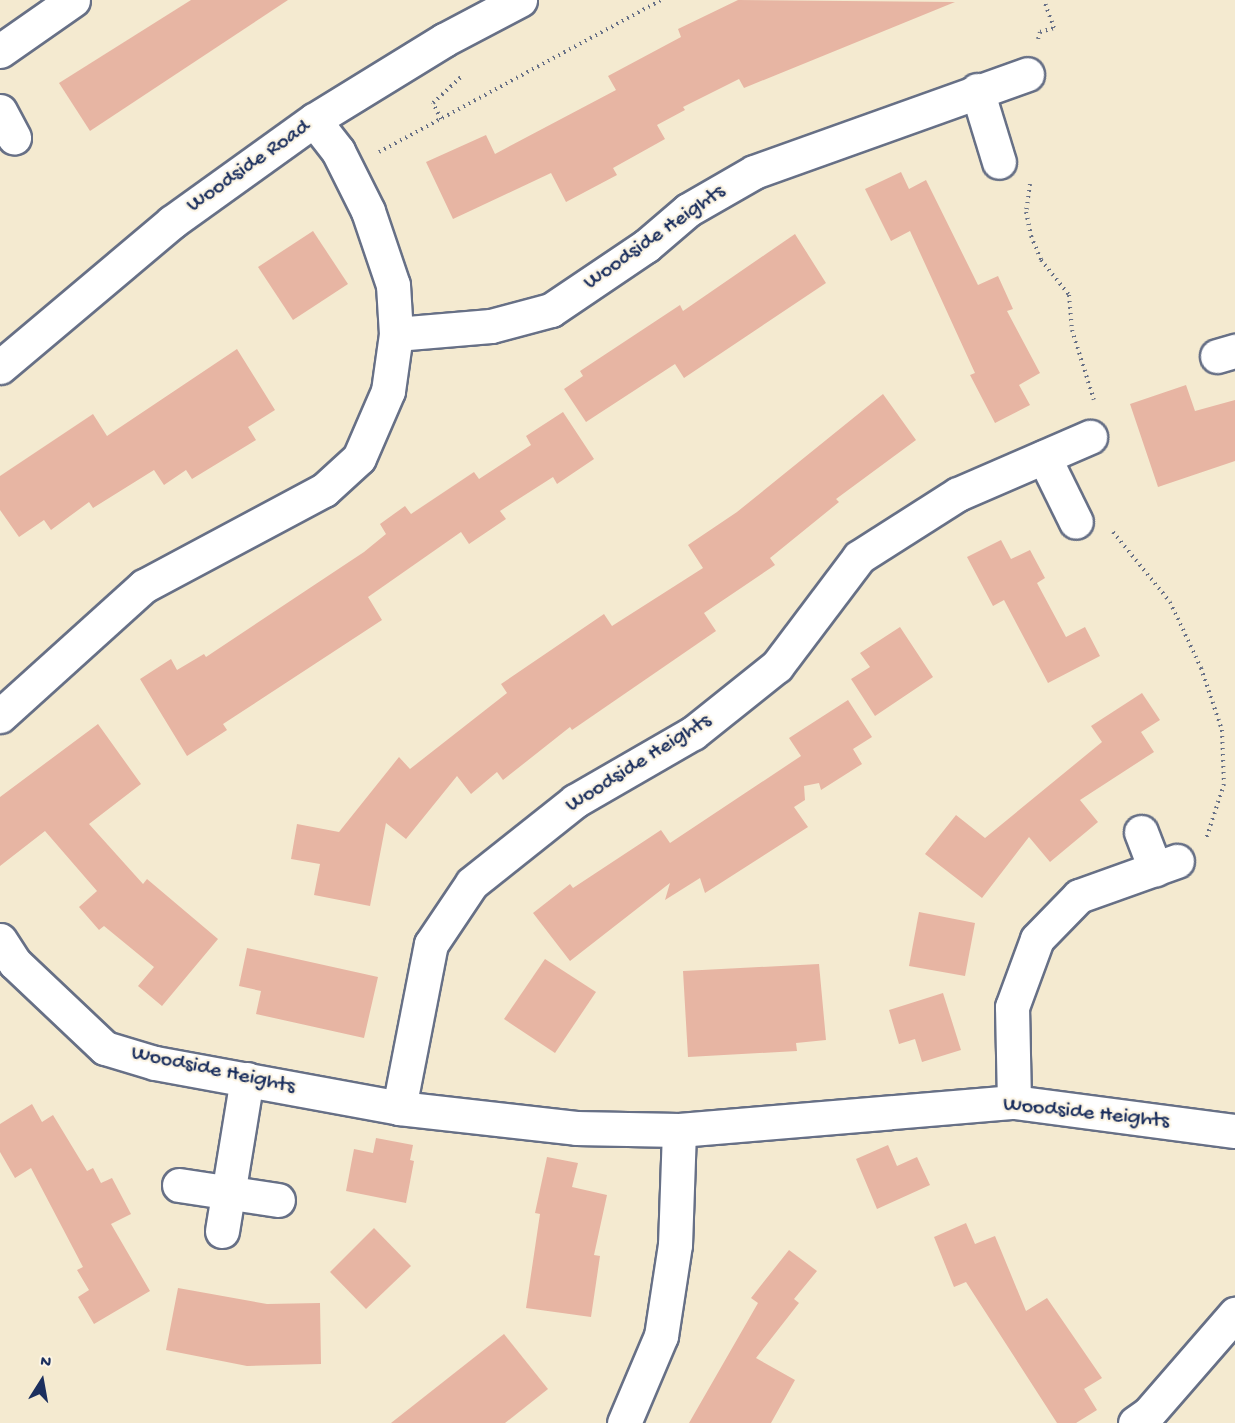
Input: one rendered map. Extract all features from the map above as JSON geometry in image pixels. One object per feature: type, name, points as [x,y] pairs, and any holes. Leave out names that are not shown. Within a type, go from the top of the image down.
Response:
[{"type":"street","points":[[0,51],[73,0]]},
{"type":"street","name":"Woodside Road","points":[[0,367],[172,222],[314,120],[444,40],[520,0]]},
{"type":"street","name":"Woodside Heights","points":[[396,334],[491,326],[551,310],[646,246],[688,210],[754,172],[977,90],[1027,74]]},
{"type":"street","points":[[977,90],[999,162]]},
{"type":"street","points":[[0,716],[144,586],[324,490],[359,458],[388,391],[396,334],[393,285],[368,211],[347,170],[314,120]]},
{"type":"street","name":"Woodside Heights","points":[[399,1107],[431,944],[472,883],[575,801],[693,734],[777,666],[859,557],[958,494],[1090,437]]},
{"type":"street","points":[[1044,456],[1076,522]]},
{"type":"street","points":[[1014,1102],[1012,1007],[1037,939],[1079,896],[1166,865],[1141,832]]},
{"type":"street","name":"Woodside Heights","points":[[0,940],[15,963],[105,1048],[155,1063],[399,1107],[576,1128],[679,1130],[1014,1102],[1235,1131]]},
{"type":"street","points":[[222,1231],[247,1079]]},
{"type":"street","points":[[624,1423],[661,1336],[675,1245],[679,1130]]},
{"type":"street","points":[[179,1185],[278,1200]]},
{"type":"street","points":[[1135,1423],[1148,1414],[1235,1314]]},
{"type":"path","points":[[347,170],[661,0]]},
{"type":"path","points":[[1044,0],[1054,28]]},
{"type":"path","points":[[1031,236],[1041,260],[1069,295],[1072,330],[1094,398],[1090,437]]},
{"type":"path","points":[[1076,522],[1108,525],[1170,602],[1201,668],[1222,730],[1224,784],[1210,835],[1166,865]]},
{"type":"building","points":[[191,0],[288,0],[90,131],[59,83]]},
{"type":"building","points":[[738,0],[955,2],[744,88],[739,79],[683,107],[685,110],[657,125],[665,139],[613,168],[617,175],[566,202],[551,173],[453,219],[426,162],[486,135],[495,154],[616,90],[608,76],[681,37],[678,29]]},
{"type":"building","points":[[901,172],[909,189],[926,180],[978,285],[998,276],[1013,309],[1007,311],[1040,373],[1019,385],[1030,405],[995,423],[970,375],[975,373],[910,231],[891,241],[865,189]]},
{"type":"building","points":[[313,231],[348,284],[293,320],[258,267]]},
{"type":"building","points":[[795,234],[826,283],[684,378],[675,364],[586,422],[564,389],[583,376],[580,371],[680,305],[683,311]]},
{"type":"building","points":[[237,349],[275,410],[248,427],[256,440],[192,479],[186,470],[164,485],[154,470],[93,508],[89,502],[51,530],[44,520],[19,537],[0,510],[0,476],[93,414],[107,436]]},
{"type":"building","points":[[1186,385],[1195,411],[1235,400],[1235,461],[1158,487],[1130,404]]},
{"type":"building","points":[[883,394],[916,440],[836,499],[839,502],[770,558],[775,565],[704,613],[716,631],[572,730],[570,727],[503,780],[497,772],[471,794],[457,776],[406,839],[386,823],[370,906],[314,895],[320,864],[291,859],[297,824],[339,832],[399,757],[410,769],[507,693],[501,684],[604,614],[612,626],[703,568],[688,545],[737,512]]},
{"type":"building","points":[[563,412],[594,459],[557,484],[553,477],[500,511],[506,519],[469,544],[461,532],[368,597],[382,620],[223,724],[227,730],[187,756],[140,679],[171,659],[177,670],[204,654],[206,657],[364,552],[386,534],[380,524],[405,506],[411,514],[474,472],[479,479],[531,445],[526,436]]},
{"type":"building","points":[[1001,540],[1011,559],[1030,550],[1045,578],[1037,583],[1066,637],[1085,627],[1100,656],[1048,683],[1004,600],[993,606],[967,557]]},
{"type":"building","points":[[900,627],[933,677],[875,716],[851,679],[870,667],[860,653]]},
{"type":"building","points":[[1142,693],[1160,720],[1141,732],[1154,752],[1080,800],[1098,822],[1050,862],[1029,837],[982,898],[925,854],[956,815],[985,838],[1102,742],[1091,726]]},
{"type":"building","points":[[848,700],[872,737],[853,749],[862,764],[821,790],[819,783],[804,786],[805,800],[794,807],[808,827],[705,893],[700,878],[665,900],[670,883],[570,961],[533,913],[570,884],[573,888],[661,830],[670,843],[801,756],[789,738]]},
{"type":"building","points":[[98,724],[141,784],[89,824],[143,884],[147,879],[218,939],[162,1006],[138,986],[154,967],[104,926],[99,930],[79,907],[97,891],[45,831],[0,866],[0,797]]},
{"type":"building","points":[[919,912],[975,923],[965,976],[909,966]]},
{"type":"building","points":[[247,948],[378,977],[364,1038],[256,1014],[261,991],[239,986]]},
{"type":"building","points":[[545,959],[596,992],[555,1053],[504,1019]]},
{"type":"building","points":[[819,964],[826,1040],[796,1043],[797,1051],[688,1057],[683,971]]},
{"type":"building","points":[[943,993],[961,1050],[922,1062],[915,1039],[899,1044],[889,1010]]},
{"type":"building","points":[[32,1104],[42,1122],[53,1115],[87,1171],[93,1168],[101,1183],[112,1178],[131,1214],[111,1224],[150,1291],[94,1324],[78,1297],[89,1290],[77,1270],[83,1267],[31,1168],[15,1178],[0,1152],[0,1124]]},
{"type":"building","points":[[376,1138],[413,1145],[410,1160],[414,1161],[406,1203],[346,1191],[354,1149],[373,1153]]},
{"type":"building","points":[[888,1145],[897,1166],[917,1157],[930,1185],[877,1209],[856,1159]]},
{"type":"building","points":[[547,1157],[578,1163],[572,1187],[607,1195],[594,1255],[600,1256],[591,1317],[526,1308],[540,1214],[535,1213]]},
{"type":"building","points":[[966,1223],[975,1244],[995,1236],[1026,1311],[1047,1298],[1102,1378],[1084,1389],[1097,1410],[1076,1423],[1057,1423],[966,1282],[954,1287],[934,1237]]},
{"type":"building","points":[[374,1228],[411,1266],[366,1309],[330,1272]]},
{"type":"building","points":[[789,1250],[817,1271],[794,1299],[799,1303],[756,1358],[795,1380],[771,1423],[689,1423],[758,1303],[751,1298]]},
{"type":"building","points":[[178,1288],[267,1304],[320,1303],[321,1364],[247,1366],[166,1350]]},
{"type":"building","points":[[504,1334],[548,1389],[505,1423],[391,1423]]}]
